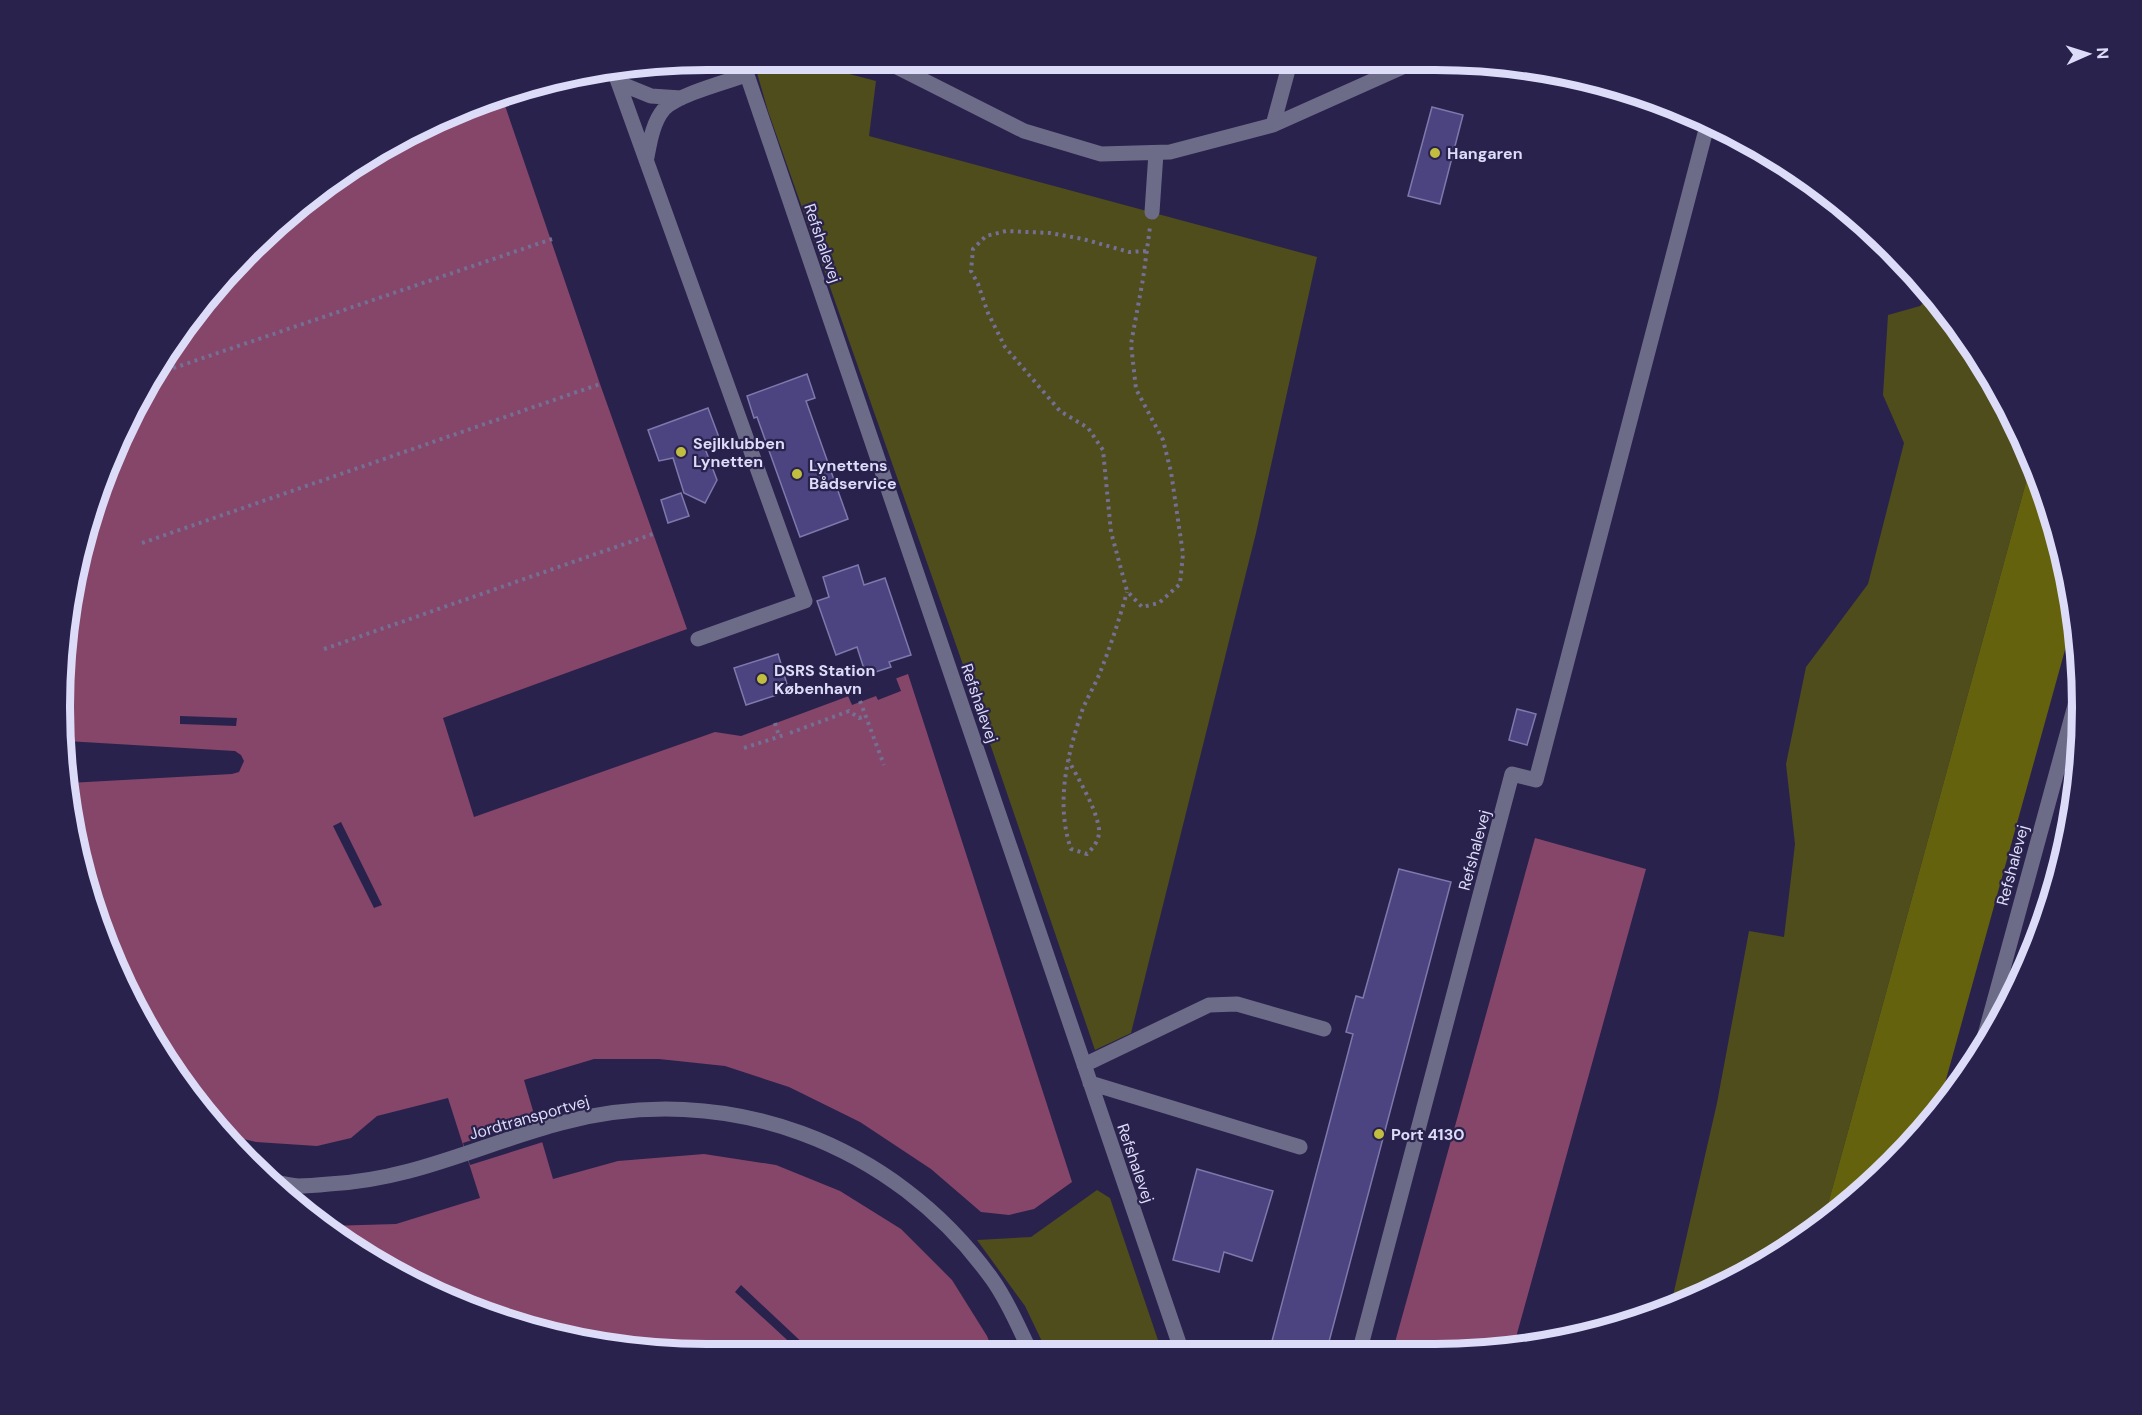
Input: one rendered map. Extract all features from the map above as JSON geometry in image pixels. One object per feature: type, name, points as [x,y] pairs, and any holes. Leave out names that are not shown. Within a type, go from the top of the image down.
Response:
[{"type":"street","points":[[646,159],[655,124],[665,108],[681,98],[745,70]]},
{"type":"street","name":"Refshalevej","points":[[745,70],[1179,1344]]},
{"type":"street","points":[[903,70],[1024,131],[1101,153],[1170,152],[1273,125],[1396,70]]},
{"type":"street","points":[[1273,125],[1287,70]]},
{"type":"street","points":[[617,77],[805,601],[698,639]]},
{"type":"street","points":[[619,83],[651,96],[681,98]]},
{"type":"street","name":"Refshalevej","points":[[1361,1344],[1512,774],[1536,780],[1706,131]]},
{"type":"street","points":[[1152,212],[1156,153]]},
{"type":"street","name":"Refshalevej","points":[[1989,1021],[2072,718]]},
{"type":"street","points":[[1084,1065],[1209,1005],[1237,1004],[1324,1029]]},
{"type":"street","points":[[1090,1083],[1300,1147]]},
{"type":"street","name":"Jordtransportvej","points":[[284,1183],[298,1186],[362,1182],[400,1174],[560,1123],[598,1115],[672,1109],[723,1112],[780,1125],[841,1149],[872,1166],[917,1198],[968,1248],[994,1282],[1026,1344]]},
{"type":"path","points":[[496,107],[504,104]]},
{"type":"path","points":[[1146,251],[1129,252],[1083,239],[1050,233],[1006,231],[986,236],[973,249],[971,271],[1005,347],[1060,411],[1088,428],[1103,450],[1112,532],[1127,591],[1142,607],[1159,603],[1179,584],[1183,554],[1171,472],[1163,440],[1136,389],[1131,344],[1146,251],[1152,212]]},
{"type":"path","points":[[168,370],[552,238]]},
{"type":"path","points":[[142,543],[600,384]]},
{"type":"path","points":[[324,649],[653,534]]},
{"type":"path","points":[[1068,759],[1093,810],[1099,831],[1095,846],[1087,854],[1071,849],[1064,830],[1062,794],[1068,759],[1080,716],[1115,634],[1127,591]]},
{"type":"path","points":[[861,702],[884,765]]},
{"type":"path","points":[[744,748],[849,711],[859,718],[866,716]]},
{"type":"path","points":[[775,723],[784,734]]},
{"type":"shaded area","points":[[756,70],[837,70],[876,81],[869,136],[1317,257],[1256,533],[1131,1033],[1095,1050],[961,659],[768,111]]},
{"type":"shaded area","points":[[504,104],[687,629],[443,718],[474,817],[715,732],[741,736],[908,674],[1072,1182],[1034,1209],[1009,1215],[981,1212],[931,1169],[860,1122],[789,1087],[725,1066],[659,1059],[594,1059],[524,1080],[553,1179],[618,1161],[704,1154],[776,1165],[840,1191],[901,1229],[952,1280],[990,1344],[666,1343],[583,1332],[503,1311],[464,1296],[389,1259],[338,1226],[396,1224],[480,1198],[448,1098],[377,1116],[351,1138],[317,1146],[256,1142],[238,1138],[202,1095],[178,1061],[136,989],[104,912],[83,832],[75,783],[232,774],[239,772],[244,761],[235,751],[72,741],[72,666],[83,583],[104,503],[119,464],[136,426],[178,354],[202,320],[257,257],[320,202],[389,156],[426,136]]},
{"type":"shaded area","points":[[1925,301],[1964,354],[2006,426],[2028,476],[1827,1209],[1753,1259],[1716,1279],[1672,1298],[1717,1103],[1749,931],[1784,937],[1795,844],[1786,764],[1806,667],[1868,584],[1904,443],[1883,395],[1888,315],[1920,306]]},
{"type":"shaded area","points":[[2028,476],[2050,543],[2068,641],[1943,1091],[1885,1158],[1827,1209]]},
{"type":"shaded area","points":[[1535,838],[1646,869],[1515,1339],[1476,1343],[1394,1344]]},
{"type":"shaded area","points":[[1097,1190],[1110,1198],[1159,1344],[1043,1344],[1025,1306],[977,1240],[1031,1237]]},
{"type":"pier","points":[[896,678],[901,691],[878,700],[876,696],[852,705],[848,696]]},
{"type":"pier","points":[[180,716],[237,718],[236,726],[180,724]]},
{"type":"pier","points":[[341,822],[382,905],[374,908],[333,826]]},
{"type":"pier","points":[[536,1119],[543,1142],[470,1165],[463,1143]]},
{"type":"pier","points":[[741,1285],[804,1344],[791,1344],[735,1292]]},
{"type":"building","points":[[1432,107],[1463,115],[1440,204],[1408,196]]},
{"type":"building","points":[[807,374],[815,398],[806,401],[848,519],[800,537],[757,417],[754,418],[747,396]]},
{"type":"building","name":"Sejlklubben Lynetten","points":[[708,408],[720,440],[704,446],[717,480],[705,503],[684,493],[673,458],[659,461],[648,430]]},
{"type":"building","points":[[681,493],[689,516],[668,523],[661,500]]},
{"type":"building","points":[[858,565],[864,585],[885,578],[911,655],[889,662],[891,667],[866,675],[857,647],[836,655],[817,601],[829,597],[823,577]]},
{"type":"building","name":"DSRS Station København","points":[[778,654],[789,691],[746,705],[734,668]]},
{"type":"building","points":[[1517,709],[1536,714],[1527,745],[1509,740]]},
{"type":"building","points":[[1399,869],[1451,882],[1328,1344],[1282,1344],[1272,1341],[1353,1034],[1346,1032],[1356,996],[1363,998]]},
{"type":"building","points":[[1197,1169],[1273,1191],[1252,1261],[1224,1252],[1219,1272],[1173,1260]]},
{"type":"place","name":"Hangaren","points":[[1435,153]]},
{"type":"place","name":"Sejlklubben Lynetten","points":[[681,452]]},
{"type":"place","name":"Lynettens Bådservice","points":[[797,474]]},
{"type":"place","name":"DSRS Station København","points":[[762,679]]},
{"type":"place","name":"Port 4130","points":[[1379,1134]]}]
